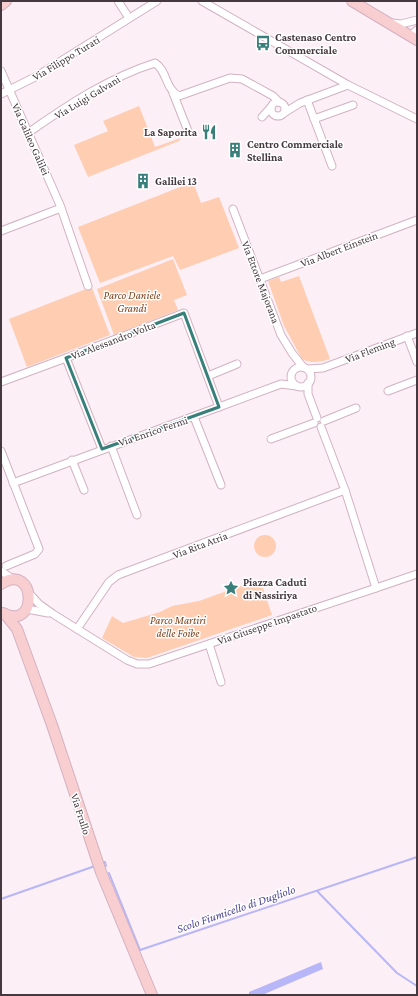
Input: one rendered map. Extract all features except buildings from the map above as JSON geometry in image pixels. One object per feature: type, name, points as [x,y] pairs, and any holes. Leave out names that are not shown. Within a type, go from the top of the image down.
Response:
[{"type":"street","points":[[1,5],[6,1]]},
{"type":"street","points":[[118,1],[129,18]]},
{"type":"street","name":"Via Filippo Turati","points":[[1,94],[10,91],[88,45],[157,1]]},
{"type":"street","points":[[202,1],[348,85],[417,119]]},
{"type":"street","points":[[352,1],[388,23],[415,35]]},
{"type":"street","points":[[388,23],[401,24],[417,21]]},
{"type":"street","points":[[415,35],[412,27],[417,21]]},
{"type":"street","name":"Via Luigi Galvani","points":[[28,133],[103,85],[138,68],[155,63],[160,66],[173,93]]},
{"type":"street","name":"Via Galileo Galilei","points":[[1,71],[61,208],[88,286]]},
{"type":"street","points":[[173,93],[179,96],[230,78],[242,79],[274,96],[276,104],[272,113],[275,116]]},
{"type":"street","points":[[304,101],[276,104],[262,117],[280,116],[304,101],[348,85]]},
{"type":"street","points":[[173,93],[188,131]]},
{"type":"street","points":[[304,101],[314,119],[332,166]]},
{"type":"street","points":[[276,104],[285,109],[284,113]]},
{"type":"street","points":[[314,119],[354,105]]},
{"type":"street","points":[[1,231],[61,208]]},
{"type":"street","name":"Via Ettore Majorana","points":[[233,208],[282,335],[292,354],[305,368]]},
{"type":"street","name":"Via Albert Einstein","points":[[260,279],[417,220]]},
{"type":"street","name":"Via Alessandro Volta","points":[[1,382],[184,313],[208,376]]},
{"type":"street","name":"Via Fleming","points":[[305,383],[323,368],[417,333]]},
{"type":"street","points":[[407,336],[417,362]]},
{"type":"street","name":"Via Ettore Majorana","points":[[292,354],[292,374]]},
{"type":"street","name":"Via Alessandro Volta","points":[[66,358],[102,449]]},
{"type":"street","points":[[219,407],[208,376],[237,364]]},
{"type":"street","name":"Via Fleming","points":[[292,374],[297,368],[323,368]]},
{"type":"street","points":[[305,368],[305,383],[308,394],[344,490],[376,588]]},
{"type":"street","points":[[292,374],[292,380],[305,383]]},
{"type":"street","name":"Via Enrico Fermi","points":[[281,384],[292,374]]},
{"type":"street","points":[[388,391],[417,380]]},
{"type":"street","name":"Via Enrico Fermi","points":[[13,483],[281,384],[305,383]]},
{"type":"street","points":[[271,439],[356,408]]},
{"type":"street","name":"Via Enrico Fermi","points":[[194,417],[221,485]]},
{"type":"street","name":"Via Enrico Fermi","points":[[111,446],[137,515]]},
{"type":"street","points":[[2,455],[39,549],[35,554],[3,568],[14,580],[22,583],[29,593],[30,600],[17,629]]},
{"type":"street","points":[[72,460],[84,490]]},
{"type":"street","name":"Via Rita Atria","points":[[77,629],[106,586],[118,575],[344,490]]},
{"type":"street","name":"Via Giuseppe Impastato","points":[[29,593],[39,604],[53,614],[127,660],[137,664],[149,664],[417,574]]},
{"type":"street","points":[[1,584],[6,581],[14,580]]},
{"type":"street","name":"Via Giuseppe Impastato","points":[[24,611],[36,609],[53,614]]},
{"type":"street","points":[[3,613],[16,615],[24,611]]},
{"type":"street","name":"Via Frullo","points":[[3,613],[17,629],[50,718],[101,872],[152,995]]},
{"type":"street","points":[[209,644],[221,682]]},
{"type":"highlighted area","points":[[184,313],[219,407],[102,449],[66,358]]},
{"type":"green space","points":[[139,106],[155,147],[181,138],[179,141],[88,177],[74,145],[108,131],[103,121]]},
{"type":"green space","points":[[193,182],[201,203],[219,197],[239,248],[180,270],[173,256],[100,283],[78,227]]},
{"type":"green space","name":"Parco Daniele Grandi","points":[[173,259],[187,295],[174,300],[178,310],[114,335],[97,289]]},
{"type":"green space","points":[[299,276],[330,359],[309,362],[302,359],[284,326],[268,281],[279,277],[281,282]]},
{"type":"green space","points":[[92,288],[110,335],[27,367],[9,319]]},
{"type":"green space","points":[[265,535],[273,538],[276,546],[273,554],[265,557],[257,554],[254,546],[257,538]]},
{"type":"green space","name":"Parco Martiri delle Foibe","points":[[260,579],[272,615],[147,658],[134,657],[102,638],[112,616],[123,623],[160,612],[172,606],[199,601]]},
{"type":"water","points":[[321,962],[323,969],[262,995],[249,995],[249,992]]},
{"type":"waterway","name":"Scolo Fiumicello di Dugliolo","points":[[109,873],[140,950],[417,857]]},
{"type":"waterway","name":"Scolo Fiumicello di Dugliolo","points":[[103,863],[105,862],[106,866]]},
{"type":"waterway","name":"Scolo Fiumicello di Dugliolo","points":[[1,899],[95,866]]},
{"type":"waterway","points":[[317,891],[397,973],[417,986]]},
{"type":"place","name":"Castenaso Centro Commerciale","points":[[263,43]]},
{"type":"place","name":"La Saporita","points":[[209,132]]},
{"type":"place","name":"Centro Commerciale Stellina","points":[[235,150]]},
{"type":"place","name":"Galilei 13","points":[[143,181]]},
{"type":"place","name":"Piazza Caduti di Nassiriya","points":[[231,588]]}]
